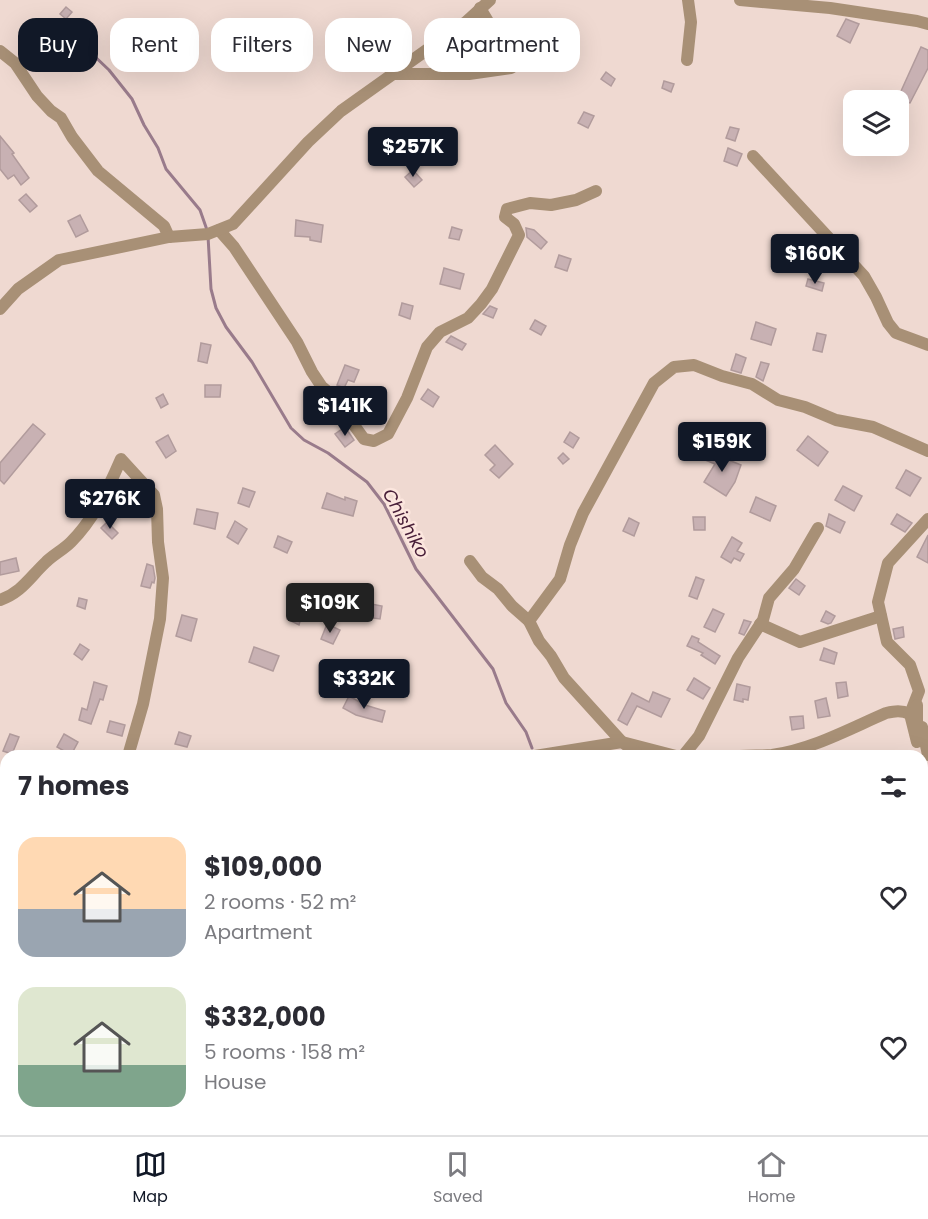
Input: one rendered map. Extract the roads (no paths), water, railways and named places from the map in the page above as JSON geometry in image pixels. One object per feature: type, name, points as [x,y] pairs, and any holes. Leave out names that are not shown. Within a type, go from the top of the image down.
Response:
[{"type":"street","points":[[687,60],[691,22],[688,0]]},
{"type":"street","points":[[740,0],[830,8],[928,24]]},
{"type":"street","points":[[0,309],[18,289],[59,260],[169,237],[208,234],[232,224],[308,142],[341,111],[466,22],[485,4],[492,28],[517,59],[517,64],[511,68],[469,74],[394,74]]},
{"type":"street","points":[[0,51],[15,63],[37,96],[61,118],[72,137],[98,171],[164,226],[169,237]]},
{"type":"street","points":[[753,156],[864,276],[888,323],[896,333],[928,345]]},
{"type":"street","points":[[219,230],[234,247],[297,342],[322,387],[333,396],[364,439],[374,441],[388,434],[407,398],[427,347],[440,332],[468,318],[492,289],[519,235],[514,225],[505,217],[507,208],[530,203],[551,205],[576,200],[596,191]]},
{"type":"street","points":[[529,621],[560,579],[570,545],[584,513],[654,383],[674,367],[694,364],[722,376],[752,384],[778,400],[805,407],[836,420],[873,427],[928,451]]},
{"type":"street","points":[[0,600],[12,596],[48,560],[71,542],[88,522],[121,459],[154,495],[158,509],[158,542],[163,578],[160,620],[143,704],[130,750]]},
{"type":"street","points":[[927,750],[917,705],[917,742],[910,714],[919,691],[910,665],[887,642],[878,602],[888,563],[928,519]]},
{"type":"street","points":[[688,750],[699,736],[738,658],[760,624],[770,598],[794,569],[818,528]]},
{"type":"street","points":[[470,561],[482,577],[498,589],[529,621],[539,641],[564,678],[622,742],[633,750]]},
{"type":"street","points":[[760,624],[800,642],[881,616]]},
{"type":"street","points":[[793,750],[818,743],[886,713],[904,711],[910,714]]},
{"type":"street","points":[[572,750],[622,742],[653,750]]},
{"type":"waterway","name":"Chishiko","points":[[98,60],[132,99],[158,148],[166,169],[200,210],[207,230]]},
{"type":"waterway","name":"Chishiko","points":[[208,236],[211,289],[216,308],[226,327],[252,362],[291,428],[304,440],[328,453],[367,482],[384,504],[416,569],[493,669],[506,703],[526,732],[532,748]]}]
